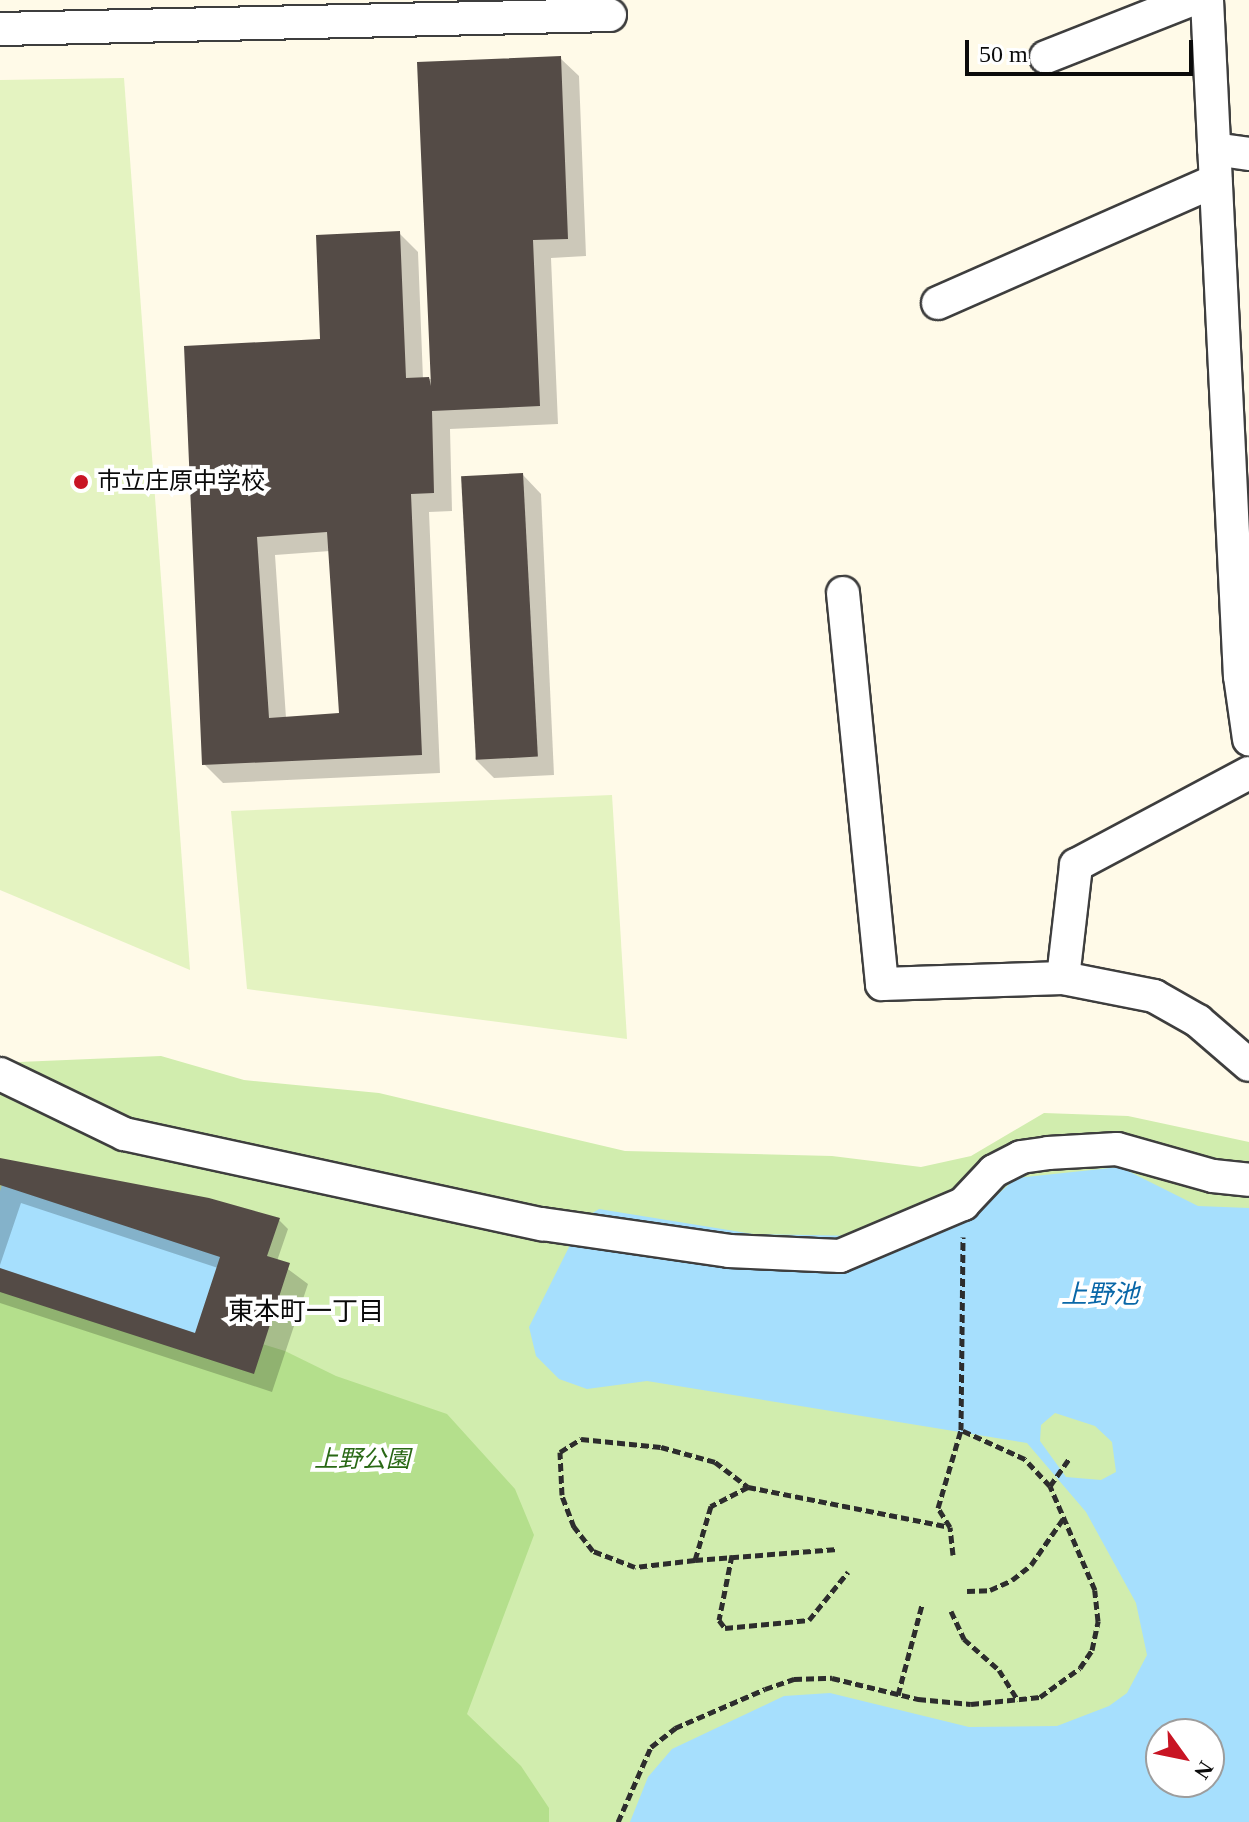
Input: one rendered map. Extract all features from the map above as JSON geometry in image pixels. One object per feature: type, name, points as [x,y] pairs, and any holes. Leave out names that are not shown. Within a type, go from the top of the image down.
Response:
[{"type":"street","points":[[1046,57],[1191,0]]},
{"type":"street","points":[[1207,0],[1234,569],[1249,739]]},
{"type":"street","points":[[0,29],[610,15]]},
{"type":"street","points":[[1214,149],[1248,151]]},
{"type":"street","points":[[938,303],[1215,181]]},
{"type":"street","points":[[1234,569],[1249,539]]},
{"type":"street","points":[[843,593],[882,984],[1063,978],[1154,996],[1198,1021],[1249,1065]]},
{"type":"street","points":[[1063,978],[1076,865],[1249,773]]},
{"type":"street","points":[[0,1074],[124,1134],[542,1224],[729,1251],[840,1256],[963,1204],[994,1171],[1021,1157],[1048,1153],[1117,1149],[1213,1176],[1249,1180]]},
{"type":"path","points":[[953,1555],[950,1527],[938,1508],[961,1430],[963,1204]]},
{"type":"path","points":[[618,1822],[651,1747],[675,1728],[794,1679],[832,1678],[898,1695],[971,1704],[1040,1697],[1066,1683],[1092,1650],[1098,1621],[1095,1590],[1050,1486],[1025,1459],[961,1430]]},
{"type":"path","points":[[838,1549],[732,1555],[635,1567],[593,1551],[574,1527],[562,1495],[560,1452],[581,1439],[661,1447],[715,1462],[748,1487],[950,1527]]},
{"type":"path","points":[[1050,1486],[1069,1459]]},
{"type":"path","points":[[695,1560],[711,1506],[748,1487]]},
{"type":"path","points":[[967,1591],[990,1590],[1012,1580],[1031,1565],[1063,1518]]},
{"type":"path","points":[[732,1555],[719,1620],[725,1628],[809,1620],[848,1572]]},
{"type":"path","points":[[898,1695],[922,1605]]},
{"type":"path","points":[[951,1611],[964,1639],[999,1670],[1018,1700]]},
{"type":"green space","points":[[124,78],[190,970],[0,890],[0,80]]},
{"type":"green space","points":[[612,795],[627,1039],[247,989],[231,811]]},
{"type":"green space","name":"上野公園","points":[[161,1056],[244,1080],[379,1093],[625,1151],[832,1156],[921,1167],[971,1156],[1044,1113],[1128,1116],[1249,1142],[1249,1822],[0,1822],[0,1058],[19,1062]]},
{"type":"green space","points":[[0,1263],[285,1351],[336,1376],[447,1414],[515,1489],[534,1535],[467,1714],[521,1766],[549,1808],[549,1822],[0,1822]]},
{"type":"water","name":"上野池","points":[[1120,1167],[1198,1206],[1249,1208],[1249,1822],[630,1822],[648,1777],[672,1749],[784,1696],[830,1693],[969,1727],[1057,1726],[1109,1706],[1127,1693],[1147,1655],[1136,1603],[1086,1512],[1027,1443],[647,1381],[587,1389],[559,1379],[536,1356],[529,1327],[583,1219],[599,1209],[753,1234],[921,1237],[976,1214],[1016,1178]],"holes":[[[1055,1413],[1095,1426],[1112,1442],[1116,1472],[1101,1480],[1066,1477],[1040,1441],[1041,1425]]]},
{"type":"water","points":[[2,1185],[221,1256],[195,1335],[0,1272]]},
{"type":"building","points":[[561,56],[568,239],[533,240],[540,406],[432,411],[434,493],[411,494],[422,755],[202,765],[184,346],[320,339],[316,235],[400,231],[406,378],[429,377],[431,386],[417,62]],"holes":[[[327,532],[339,713],[269,718],[257,537]]]},
{"type":"building","points":[[523,473],[538,757],[476,760],[461,476]]},
{"type":"building","points":[[0,1158],[209,1198],[280,1218],[267,1256],[290,1263],[254,1374],[0,1292],[0,1268],[195,1333],[220,1257],[0,1185]]},
{"type":"place","name":"市立庄原中学校","points":[[81,482]]},
{"type":"district","name":"東本町一丁目","points":[[306,1312]]}]
